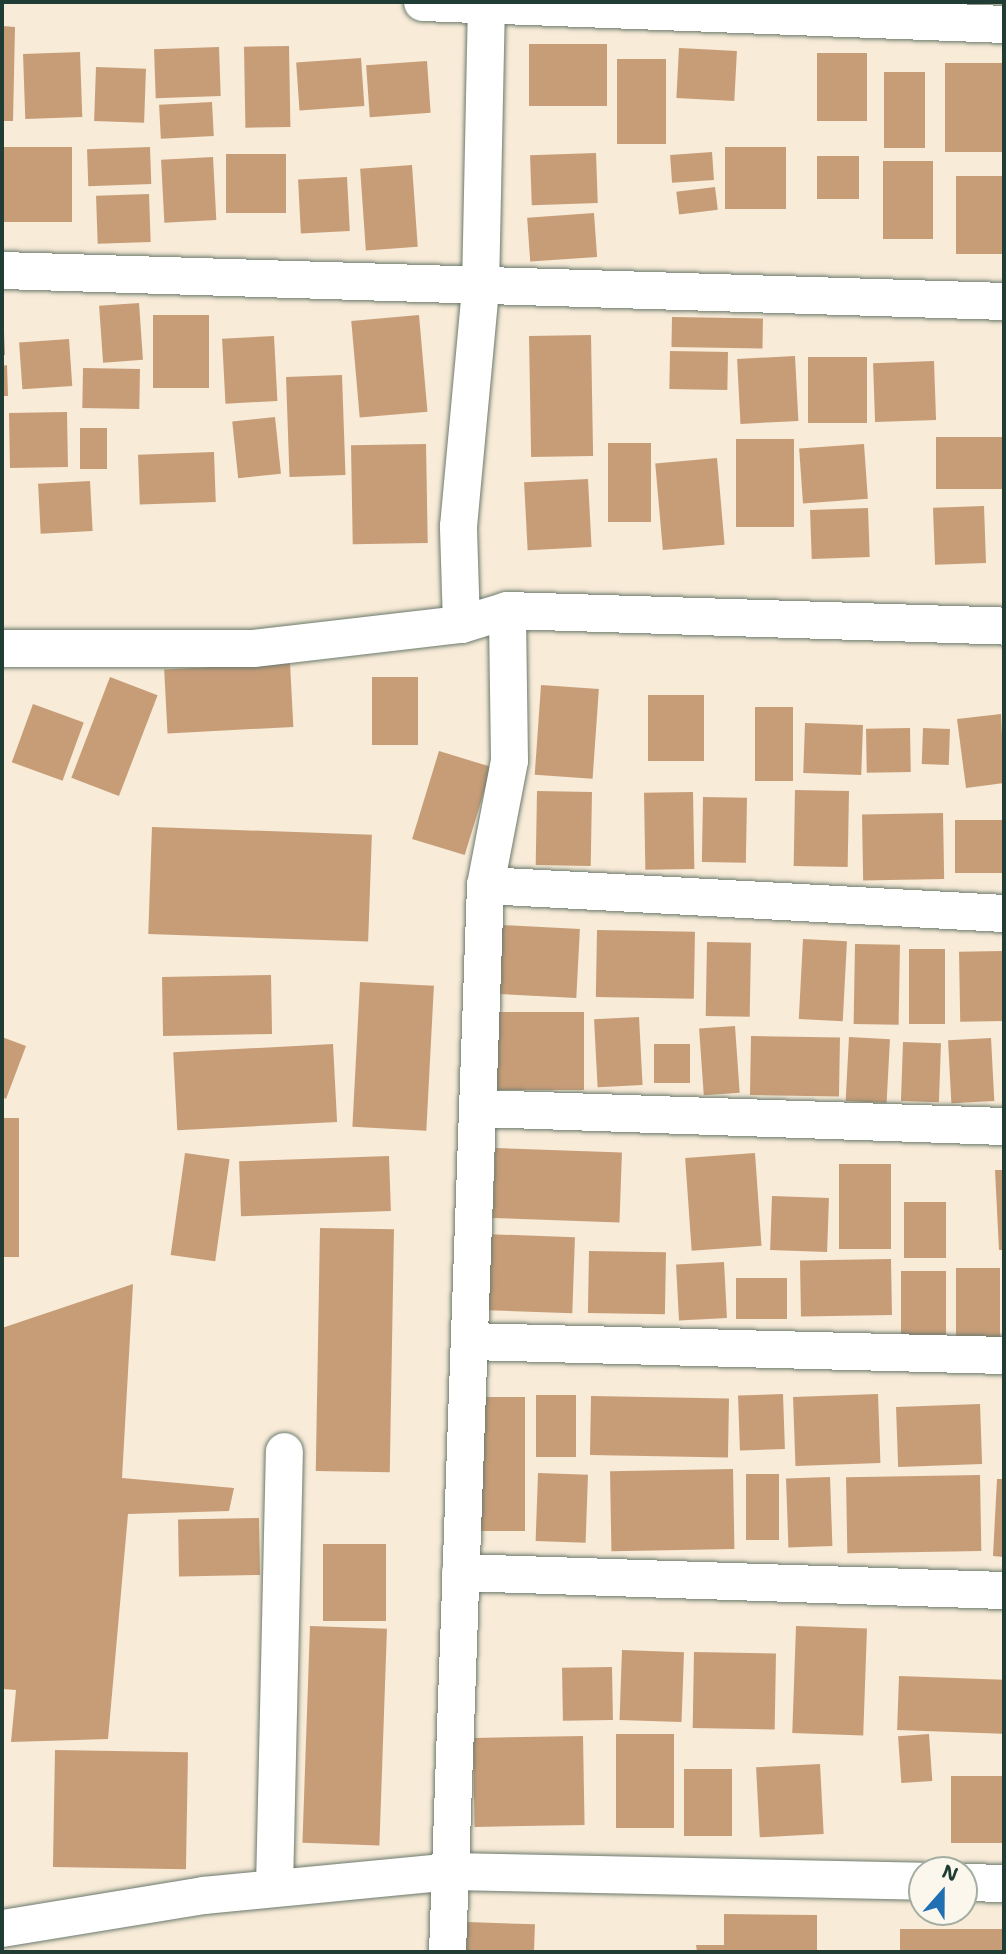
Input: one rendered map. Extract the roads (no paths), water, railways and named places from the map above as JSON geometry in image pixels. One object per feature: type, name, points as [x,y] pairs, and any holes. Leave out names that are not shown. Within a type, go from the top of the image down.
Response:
[{"type":"street","points":[[422,2],[1004,24]]},
{"type":"street","points":[[461,624],[458,526],[480,288],[486,3]]},
{"type":"street","points":[[2,270],[480,288],[1004,301]]},
{"type":"street","points":[[447,1952],[480,1108],[485,885],[509,760],[507,610]]},
{"type":"street","points":[[2,648],[254,648],[461,624],[507,610],[1004,626]]},
{"type":"street","points":[[485,885],[1004,914]]},
{"type":"street","points":[[480,1108],[1004,1126]]},
{"type":"street","points":[[469,1341],[1004,1355]]},
{"type":"street","points":[[274,1887],[284,1451]]},
{"type":"street","points":[[460,1572],[1004,1590]]},
{"type":"street","points":[[2,1928],[274,1887],[451,1871],[908,1881]]},
{"type":"street","points":[[978,1882],[1004,1883]]}]
